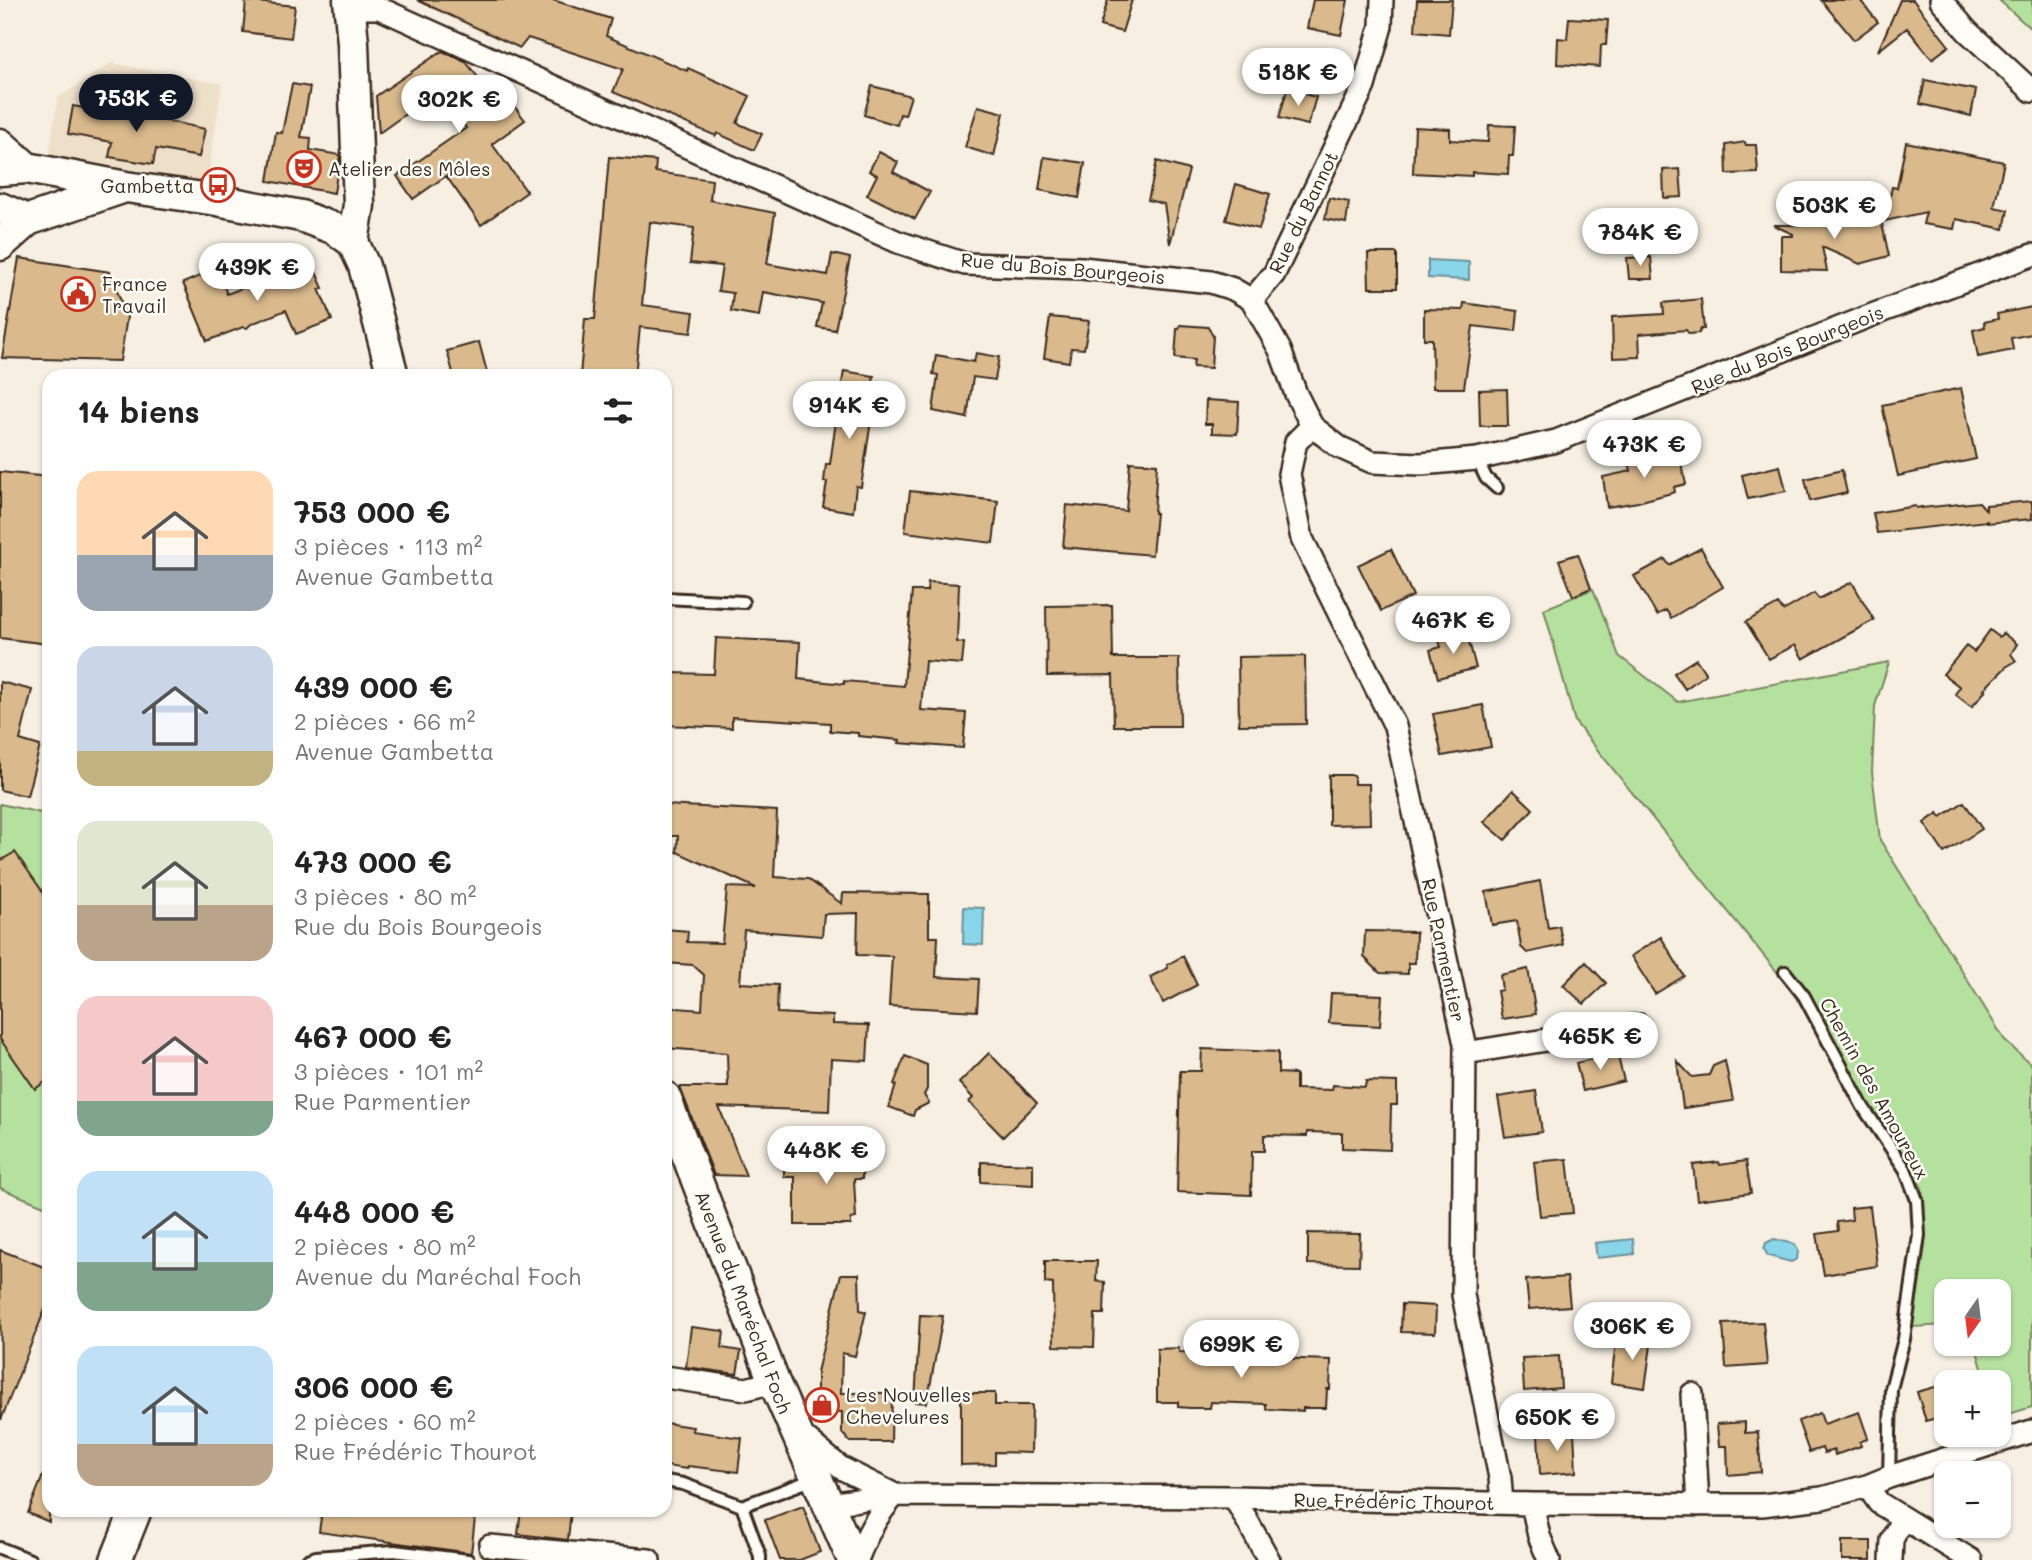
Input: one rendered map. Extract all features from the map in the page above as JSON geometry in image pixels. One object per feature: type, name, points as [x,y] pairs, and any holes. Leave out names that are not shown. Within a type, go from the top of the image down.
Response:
[{"type":"street","name":"Rue du Bannot","points":[[1252,300],[1274,274],[1364,86],[1381,26],[1382,0]]},
{"type":"street","points":[[1941,0],[1967,31],[2032,90]]},
{"type":"street","name":"Rue du Bois Bourgeois","points":[[350,4],[380,8],[898,242],[965,264],[1082,268],[1211,282],[1233,289],[1252,300],[1280,350],[1296,394],[1312,426],[1339,447],[1372,462],[1421,464],[1477,459],[1556,441],[1872,315],[2032,255]]},
{"type":"street","points":[[350,4],[359,205],[353,242]]},
{"type":"street","points":[[0,144],[14,169],[218,200],[301,216],[335,229],[353,242],[364,265],[391,369]]},
{"type":"street","points":[[0,245],[28,220],[126,187]]},
{"type":"street","points":[[0,208],[28,220]]},
{"type":"street","name":"Rue Parmentier","points":[[1312,426],[1296,442],[1289,474],[1302,539],[1395,726],[1465,1044],[1463,1295],[1500,1478],[1502,1503]]},
{"type":"street","points":[[1465,1053],[1639,1025]]},
{"type":"street","name":"Avenue du Maréchal Foch","points":[[672,1115],[774,1382],[855,1560]]},
{"type":"street","points":[[672,1378],[746,1389],[774,1382]]},
{"type":"street","points":[[1692,1394],[1698,1505]]},
{"type":"street","name":"Rue Frédéric Thourot","points":[[794,1428],[841,1468],[895,1495]]},
{"type":"street","name":"Rue Frédéric Thourot","points":[[822,1491],[895,1495],[1762,1505],[1822,1498],[1867,1486],[1889,1476],[2032,1431]]},
{"type":"street","points":[[1867,1486],[1878,1503],[1971,1560]]},
{"type":"street","points":[[855,1560],[878,1514],[895,1495]]},
{"type":"street","points":[[1234,1497],[1269,1560]]},
{"type":"street","points":[[1532,1504],[1539,1536],[1549,1560]]},
{"type":"street","points":[[116,1560],[133,1517]]},
{"type":"street","points":[[1891,1560],[1892,1539],[1902,1519]]},
{"type":"street","points":[[489,1553],[649,1560]]},
{"type":"lane","points":[[1477,459],[1486,478],[1497,488]]},
{"type":"lane","points":[[672,598],[743,602]]},
{"type":"lane","name":"Chemin des Amoureux","points":[[1786,972],[1804,996],[1863,1107],[1906,1169],[1917,1200],[1919,1236],[1904,1339],[1891,1389],[1889,1476]]},
{"type":"lane","points":[[672,1481],[743,1506],[822,1491]]},
{"type":"lane","points":[[743,1506],[760,1560]]},
{"type":"lane","points":[[0,1548],[30,1560]]},
{"type":"lane","points":[[308,1560],[316,1557],[394,1551],[468,1560]]},
{"type":"shaded area","points":[[111,63],[222,84],[207,182],[49,155],[58,98]]},
{"type":"green space","points":[[1999,0],[2032,0],[2032,30]]},
{"type":"green space","points":[[1593,589],[1619,656],[1678,702],[1889,662],[1875,706],[1872,772],[1880,840],[2006,1042],[2032,1065],[2032,1407],[2011,1413],[2011,1370],[1983,1370],[1978,1356],[2011,1356],[2011,1279],[1934,1279],[1934,1326],[1913,1327],[1925,1246],[1922,1188],[1798,998],[1575,722],[1544,609]]},
{"type":"green space","points":[[0,804],[42,813],[42,1205],[0,1188]]},
{"type":"water","points":[[1428,260],[1469,262],[1469,280],[1428,278]]},
{"type":"water","points":[[964,907],[984,908],[983,945],[963,944]]},
{"type":"water","points":[[1633,1239],[1634,1254],[1597,1258],[1595,1243]]},
{"type":"water","points":[[1774,1239],[1795,1244],[1797,1259],[1791,1262],[1768,1256],[1764,1249],[1766,1243]]},
{"type":"building","points":[[417,0],[553,0],[611,19],[606,36],[750,96],[737,123],[762,134],[754,150],[717,133],[716,136],[613,92],[623,69],[528,38],[520,48]]},
{"type":"building","points":[[1108,0],[1132,0],[1122,32],[1100,26]]},
{"type":"building","points":[[1313,0],[1348,0],[1341,35],[1307,28]]},
{"type":"building","points":[[1417,0],[1452,0],[1449,34],[1415,31]]},
{"type":"building","points":[[1821,0],[1860,0],[1878,22],[1854,40]]},
{"type":"building","points":[[1900,0],[1913,0],[1949,46],[1932,59],[1907,28],[1878,51]]},
{"type":"building","points":[[246,1],[295,6],[291,38],[243,32]]},
{"type":"building","points":[[1569,18],[1608,20],[1606,45],[1601,45],[1600,67],[1557,64],[1558,38],[1567,39]]},
{"type":"building","points":[[442,51],[465,61],[485,86],[503,92],[525,120],[492,144],[527,192],[481,225],[446,176],[413,199],[397,176],[466,128],[438,91],[379,133],[376,96]]},
{"type":"building","points":[[1925,80],[1976,90],[1971,116],[1920,104]]},
{"type":"building","name":"Atelier des Môles","points":[[292,84],[310,87],[301,137],[311,138],[310,150],[340,155],[334,193],[268,181],[276,132],[282,133]]},
{"type":"building","points":[[872,86],[911,96],[905,115],[900,114],[897,125],[864,115]]},
{"type":"building","points":[[1287,90],[1316,97],[1308,125],[1279,118]]},
{"type":"building","points":[[73,106],[116,114],[117,110],[205,129],[199,157],[156,149],[153,164],[109,157],[112,142],[68,134]]},
{"type":"building","points":[[978,106],[1004,113],[994,156],[965,147]]},
{"type":"building","points":[[1489,125],[1515,126],[1513,156],[1509,156],[1508,174],[1472,172],[1472,176],[1413,173],[1415,127],[1450,129],[1450,140],[1488,142]]},
{"type":"building","points":[[1745,142],[1746,145],[1756,145],[1758,173],[1727,174],[1726,145]]},
{"type":"building","points":[[1906,142],[2004,162],[1994,207],[2008,210],[2004,229],[1956,219],[1954,229],[1923,224],[1926,212],[1885,221],[1892,187],[1897,188]]},
{"type":"building","points":[[879,152],[898,162],[893,172],[930,192],[915,219],[867,195],[877,175],[869,171]]},
{"type":"building","points":[[609,157],[656,161],[655,172],[712,180],[710,200],[775,213],[767,264],[828,275],[832,254],[850,258],[835,330],[817,327],[822,303],[763,292],[759,316],[731,311],[733,293],[718,291],[722,266],[690,263],[694,228],[650,222],[642,305],[694,312],[691,333],[640,327],[636,369],[581,369],[585,319],[595,319]]},
{"type":"building","points":[[1044,157],[1085,163],[1079,198],[1039,190]]},
{"type":"building","points":[[1157,161],[1189,170],[1170,244],[1164,204],[1148,200]]},
{"type":"building","points":[[1680,169],[1682,197],[1664,198],[1663,170]]},
{"type":"building","points":[[1236,184],[1270,194],[1259,229],[1226,220]]},
{"type":"building","points":[[1329,198],[1349,202],[1346,223],[1325,219]]},
{"type":"building","points":[[1878,206],[1889,256],[1860,264],[1822,247],[1827,271],[1781,270],[1781,236],[1793,234],[1773,225],[1810,225]]},
{"type":"building","points":[[1368,253],[1397,253],[1397,288],[1369,288]]},
{"type":"building","points":[[1651,257],[1653,279],[1629,279],[1627,258]]},
{"type":"building","points":[[19,258],[110,272],[127,317],[120,361],[2,358]]},
{"type":"building","points":[[314,268],[323,288],[319,289],[332,320],[296,334],[286,310],[247,328],[243,327],[207,341],[183,283],[217,269],[227,294],[273,276],[276,283]]},
{"type":"building","points":[[1701,299],[1704,329],[1699,333],[1689,334],[1686,330],[1639,334],[1640,357],[1613,358],[1612,317],[1664,314],[1663,303]]},
{"type":"building","points":[[1464,303],[1518,311],[1516,331],[1473,326],[1464,388],[1433,388],[1432,339],[1424,339],[1424,309],[1463,310]]},
{"type":"building","points":[[2032,307],[2032,334],[2011,338],[2013,350],[1978,357],[1973,330],[1985,327],[1984,322],[1998,319],[1997,314]]},
{"type":"building","points":[[1050,317],[1089,321],[1084,349],[1071,348],[1069,362],[1044,358]]},
{"type":"building","points":[[1180,325],[1208,327],[1213,336],[1211,368],[1193,367],[1194,360],[1175,358],[1177,329]]},
{"type":"building","points":[[479,342],[486,369],[452,369],[447,351]]},
{"type":"building","points":[[976,353],[999,357],[995,380],[973,377],[967,418],[933,411],[938,375],[933,374],[936,355],[974,362]]},
{"type":"building","points":[[844,371],[874,376],[870,400],[874,401],[861,487],[856,486],[853,512],[823,507],[827,482],[824,482],[826,464],[830,464],[837,414],[834,413]]},
{"type":"building","points":[[1961,388],[1976,459],[1898,476],[1882,405]]},
{"type":"building","points":[[1507,389],[1508,426],[1480,426],[1479,390]]},
{"type":"building","points":[[1206,400],[1239,402],[1237,434],[1212,433],[1212,424],[1205,424]]},
{"type":"building","points":[[1651,452],[1653,461],[1679,455],[1686,484],[1674,487],[1675,492],[1607,507],[1603,477],[1631,471],[1628,458]]},
{"type":"building","points":[[1130,462],[1157,464],[1152,555],[1063,547],[1067,505],[1126,511]]},
{"type":"building","points":[[1780,466],[1786,491],[1748,499],[1742,475]]},
{"type":"building","points":[[1842,470],[1847,493],[1810,501],[1805,479]]},
{"type":"building","points":[[0,472],[42,476],[42,643],[0,638]]},
{"type":"building","points":[[910,491],[998,501],[993,543],[905,532]]},
{"type":"building","points":[[2032,501],[2032,519],[1877,533],[1873,513],[1915,506],[1922,508],[1979,502],[1986,510],[1986,505]]},
{"type":"building","points":[[1701,548],[1723,587],[1671,618],[1666,610],[1657,615],[1634,576],[1665,559],[1669,565]]},
{"type":"building","points":[[1391,549],[1413,596],[1381,611],[1358,565]]},
{"type":"building","points":[[1578,554],[1591,588],[1573,596],[1559,560]]},
{"type":"building","points":[[928,582],[959,584],[957,642],[964,643],[962,664],[925,661],[921,710],[966,713],[963,748],[899,743],[900,740],[830,731],[830,723],[732,717],[732,728],[672,725],[672,673],[714,674],[716,638],[800,642],[798,679],[904,686],[912,591],[927,591]]},
{"type":"building","points":[[1852,582],[1874,620],[1803,659],[1795,645],[1769,659],[1746,622],[1778,604],[1783,611],[1814,593],[1819,599]]},
{"type":"building","points":[[1112,605],[1113,658],[1179,658],[1180,726],[1114,726],[1113,675],[1047,676],[1046,606]]},
{"type":"building","points":[[1990,630],[1999,637],[2003,633],[2017,644],[2011,654],[2016,661],[1984,689],[1986,690],[1972,707],[1955,694],[1960,687],[1943,674],[1966,646],[1974,652]]},
{"type":"building","points":[[1467,634],[1476,668],[1438,678],[1430,650],[1441,647],[1439,641]]},
{"type":"building","points":[[1305,656],[1306,724],[1239,725],[1238,657]]},
{"type":"building","points":[[1696,659],[1706,674],[1685,689],[1674,673]]},
{"type":"building","points":[[0,682],[32,690],[20,740],[40,746],[27,796],[0,790]]},
{"type":"building","points":[[1483,705],[1491,747],[1442,756],[1433,714]]},
{"type":"building","points":[[1329,775],[1354,775],[1354,784],[1369,784],[1370,824],[1329,825]]},
{"type":"building","points":[[1513,790],[1533,809],[1505,840],[1484,822]]},
{"type":"building","points":[[1964,802],[1982,829],[1944,853],[1924,823],[1938,813],[1941,817]]},
{"type":"building","points":[[672,805],[777,811],[774,877],[808,879],[842,904],[843,893],[929,894],[929,937],[938,937],[936,977],[979,979],[977,1011],[889,1006],[892,956],[857,955],[858,913],[824,914],[822,936],[744,930],[740,983],[778,985],[777,1013],[833,1016],[833,1024],[869,1025],[867,1061],[831,1059],[829,1111],[719,1107],[746,1176],[714,1175],[680,1087],[728,1087],[727,1053],[672,1049],[672,1008],[702,1010],[704,975],[693,965],[672,964],[672,930],[688,931],[687,942],[722,943],[727,887],[756,888],[677,852],[678,836],[672,836]]},
{"type":"building","points":[[15,852],[42,891],[42,1084],[35,1089],[0,1039],[0,861]]},
{"type":"building","points":[[1540,881],[1548,928],[1559,926],[1563,945],[1527,953],[1521,947],[1517,921],[1492,925],[1486,892]]},
{"type":"building","points":[[1365,931],[1416,932],[1415,963],[1408,963],[1408,974],[1380,973],[1364,957]]},
{"type":"building","points":[[1661,937],[1684,976],[1655,994],[1631,956]]},
{"type":"building","points":[[1183,956],[1197,985],[1163,1003],[1150,977]]},
{"type":"building","points":[[1586,962],[1606,983],[1584,1004],[1563,985]]},
{"type":"building","points":[[1528,969],[1536,1014],[1502,1019],[1497,991],[1502,990],[1500,975]]},
{"type":"building","points":[[1331,993],[1382,995],[1380,1026],[1329,1023]]},
{"type":"building","points":[[1202,1049],[1278,1052],[1278,1073],[1296,1074],[1296,1089],[1332,1090],[1333,1085],[1365,1087],[1366,1081],[1397,1082],[1397,1105],[1391,1105],[1390,1150],[1342,1148],[1342,1133],[1307,1132],[1307,1136],[1264,1135],[1264,1151],[1252,1151],[1251,1195],[1177,1192],[1180,1071],[1201,1071]]},
{"type":"building","points":[[989,1053],[1037,1103],[1003,1137],[969,1102],[973,1098],[959,1083]]},
{"type":"building","points":[[1617,1053],[1624,1081],[1583,1091],[1576,1063]]},
{"type":"building","points":[[905,1056],[927,1065],[927,1089],[924,1095],[929,1103],[915,1110],[913,1116],[889,1107],[896,1085],[894,1084]]},
{"type":"building","points":[[1677,1061],[1692,1077],[1709,1075],[1713,1066],[1725,1061],[1733,1101],[1683,1108]]},
{"type":"building","points":[[1536,1091],[1542,1132],[1505,1137],[1498,1097]]},
{"type":"building","points":[[820,1146],[857,1147],[857,1151],[863,1151],[862,1179],[854,1179],[856,1218],[851,1219],[851,1225],[795,1225],[795,1177],[784,1177],[784,1156],[820,1157]]},
{"type":"building","points":[[1567,1159],[1573,1213],[1540,1216],[1534,1162]]},
{"type":"building","points":[[1746,1161],[1751,1193],[1697,1200],[1693,1165]]},
{"type":"building","points":[[981,1162],[1033,1164],[1033,1185],[981,1182]]},
{"type":"building","points":[[1870,1206],[1877,1266],[1824,1275],[1817,1234],[1838,1231],[1837,1222],[1852,1220],[1851,1208]]},
{"type":"building","points":[[1308,1233],[1360,1234],[1359,1265],[1308,1264]]},
{"type":"building","points":[[0,1250],[42,1266],[42,1317],[1,1420]]},
{"type":"building","points":[[1045,1261],[1097,1261],[1096,1281],[1105,1282],[1104,1314],[1095,1314],[1094,1347],[1054,1346],[1053,1284],[1045,1283]]},
{"type":"building","points":[[841,1274],[859,1274],[860,1310],[866,1312],[855,1356],[842,1353],[841,1393],[892,1393],[891,1442],[850,1442],[842,1433],[842,1412],[817,1411],[817,1372]]},
{"type":"building","points":[[1567,1277],[1570,1306],[1529,1309],[1526,1280]]},
{"type":"building","points":[[1402,1304],[1436,1306],[1435,1333],[1401,1332]]},
{"type":"building","points":[[920,1315],[943,1316],[927,1403],[915,1402]]},
{"type":"building","points":[[1763,1322],[1767,1365],[1726,1368],[1723,1324]]},
{"type":"building","points":[[691,1327],[724,1331],[722,1348],[741,1351],[737,1374],[686,1367]]},
{"type":"building","points":[[1627,1335],[1652,1338],[1645,1388],[1611,1383],[1616,1341],[1626,1342]]},
{"type":"building","points":[[1179,1348],[1179,1352],[1331,1360],[1326,1408],[1303,1408],[1303,1411],[1266,1409],[1266,1404],[1211,1402],[1210,1408],[1190,1408],[1178,1407],[1178,1402],[1157,1402],[1157,1349]]},
{"type":"building","points":[[1559,1356],[1561,1388],[1524,1391],[1522,1358]]},
{"type":"building","points":[[1934,1387],[1934,1419],[1926,1421],[1917,1392]]},
{"type":"building","points":[[961,1393],[995,1393],[995,1405],[1032,1405],[1031,1453],[995,1452],[995,1464],[961,1465]]},
{"type":"building","points":[[1859,1412],[1868,1438],[1860,1442],[1861,1446],[1835,1455],[1834,1450],[1824,1453],[1822,1448],[1809,1452],[1798,1421],[1820,1413],[1824,1424]]},
{"type":"building","points":[[1745,1422],[1745,1433],[1758,1432],[1761,1472],[1728,1475],[1727,1446],[1719,1446],[1717,1424]]},
{"type":"building","points":[[672,1424],[693,1427],[692,1431],[742,1438],[738,1472],[688,1466],[687,1469],[672,1467]]},
{"type":"building","points":[[1574,1432],[1576,1472],[1540,1475],[1538,1434]]},
{"type":"building","points":[[42,1478],[42,1517],[49,1517],[49,1522],[28,1513]]},
{"type":"building","points":[[803,1506],[820,1552],[800,1560],[780,1560],[765,1520]]},
{"type":"building","points":[[321,1517],[475,1517],[471,1553],[319,1532]]},
{"type":"building","points":[[520,1517],[570,1517],[568,1540],[518,1534]]},
{"type":"building","points":[[1842,1541],[1871,1541],[1871,1560],[1842,1560]]},
{"type":"place","name":"Atelier des Môles","points":[[304,168]]},
{"type":"place","name":"Gambetta","points":[[218,185]]},
{"type":"place","name":"France Travail","points":[[78,294]]},
{"type":"place","name":"Les Nouvelles Chevelures","points":[[822,1405]]}]
